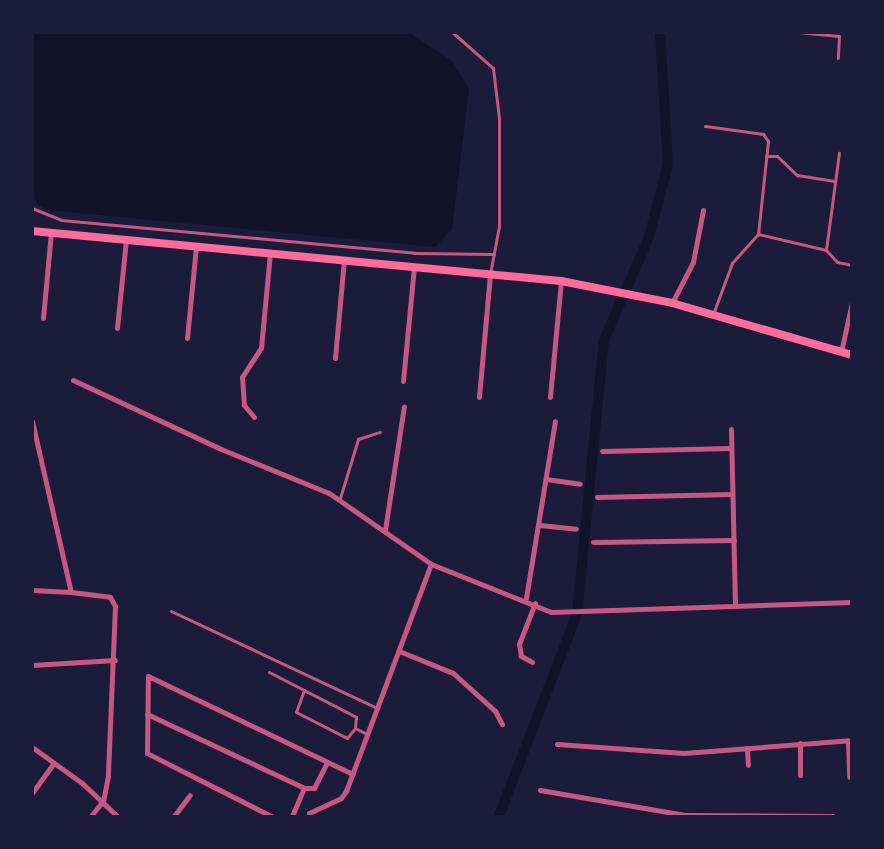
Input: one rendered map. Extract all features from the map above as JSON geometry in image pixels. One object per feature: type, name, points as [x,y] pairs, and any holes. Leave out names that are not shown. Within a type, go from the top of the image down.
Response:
[{"type":"main road","points":[[32,231],[561,281],[672,303],[852,355]]},
{"type":"street","points":[[672,303],[693,262],[703,210]]},
{"type":"street","points":[[43,318],[51,232]]},
{"type":"street","points":[[118,328],[126,239]]},
{"type":"street","points":[[187,338],[196,246]]},
{"type":"street","points":[[254,417],[244,406],[242,377],[261,348],[270,252]]},
{"type":"street","points":[[335,358],[344,260]]},
{"type":"street","points":[[403,381],[414,266]]},
{"type":"street","points":[[479,397],[490,274]]},
{"type":"street","points":[[550,397],[561,281]]},
{"type":"street","points":[[840,352],[852,302]]},
{"type":"street","points":[[73,380],[221,449],[340,498],[431,564],[526,598],[535,604],[564,614],[588,609],[852,602]]},
{"type":"street","points":[[385,530],[404,406]]},
{"type":"street","points":[[32,421],[71,592]]},
{"type":"street","points":[[526,598],[540,525],[555,421]]},
{"type":"street","points":[[731,429],[735,605]]},
{"type":"street","points":[[602,451],[732,448]]},
{"type":"street","points":[[546,480],[580,484]]},
{"type":"street","points":[[597,498],[732,494]]},
{"type":"street","points":[[540,525],[576,529]]},
{"type":"street","points":[[593,542],[734,540]]},
{"type":"street","points":[[309,813],[341,798],[353,774],[431,564]]},
{"type":"street","points":[[32,590],[71,592],[113,599],[115,660],[103,801],[91,816]]},
{"type":"street","points":[[532,662],[521,656],[519,644],[535,604]]},
{"type":"street","points":[[399,651],[453,673],[500,716],[502,724]]},
{"type":"street","points":[[32,665],[115,660]]},
{"type":"street","points":[[271,816],[147,753],[149,675],[353,774]]},
{"type":"street","points":[[147,714],[304,788],[314,788],[327,762]]},
{"type":"street","points":[[557,744],[684,752],[850,740],[849,777]]},
{"type":"street","points":[[800,743],[800,775]]},
{"type":"street","points":[[32,747],[103,801],[117,816]]},
{"type":"street","points":[[748,748],[748,766]]},
{"type":"street","points":[[32,793],[54,763]]},
{"type":"street","points":[[292,816],[304,788]]},
{"type":"street","points":[[540,790],[685,815],[833,816]]},
{"type":"street","points":[[174,816],[190,795]]},
{"type":"lane","points":[[452,32],[493,68],[499,118],[499,226],[490,274]]},
{"type":"lane","points":[[798,32],[839,36],[838,58]]},
{"type":"lane","points":[[705,126],[764,134],[766,156],[758,234],[732,264],[713,315]]},
{"type":"lane","points":[[826,250],[839,154]]},
{"type":"lane","points":[[766,156],[777,156],[797,175],[835,181]]},
{"type":"lane","points":[[32,208],[61,220],[414,253],[494,254]]},
{"type":"lane","points":[[758,234],[826,250],[837,262],[852,265]]},
{"type":"lane","points":[[340,498],[358,439],[380,432]]},
{"type":"lane","points":[[170,611],[378,708]]},
{"type":"lane","points":[[269,672],[304,690],[356,718],[355,728],[344,737],[296,712],[304,690]]},
{"type":"lane","points":[[355,728],[368,734]]},
{"type":"shaded area","points":[[32,33],[410,33],[451,60],[469,89],[452,229],[435,247],[48,210],[38,205],[33,195]]},
{"type":"waterway","points":[[499,816],[577,614],[604,340],[649,237],[668,164],[660,32]]}]
